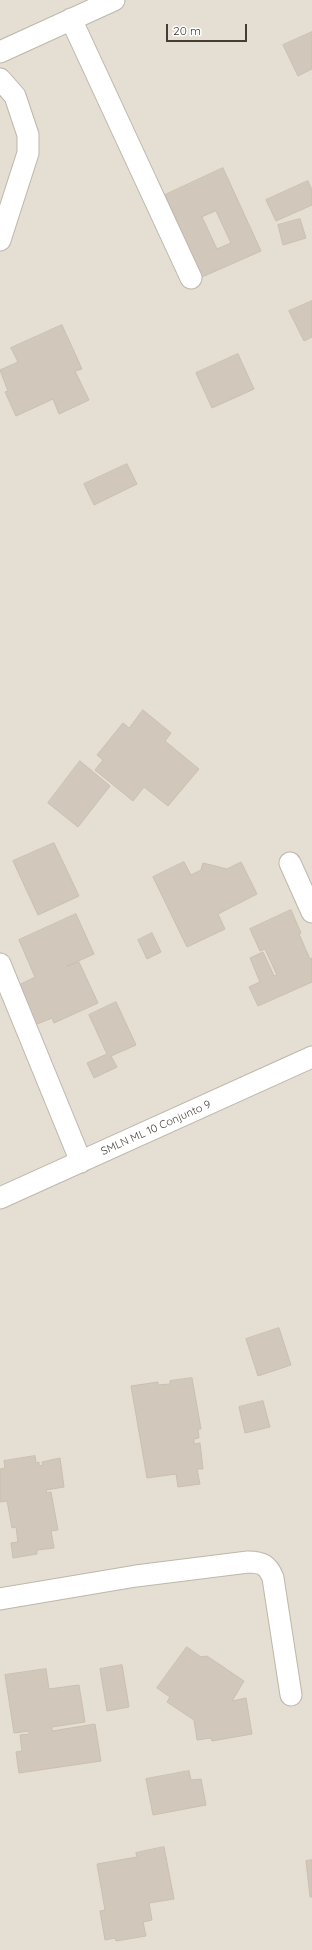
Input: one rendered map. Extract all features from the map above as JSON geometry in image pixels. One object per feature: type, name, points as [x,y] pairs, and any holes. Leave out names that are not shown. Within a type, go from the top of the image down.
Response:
[{"type":"street","points":[[0,52],[114,0]]},
{"type":"street","points":[[71,19],[191,278]]},
{"type":"street","points":[[0,79],[15,96],[28,135],[28,153],[0,240]]},
{"type":"street","points":[[290,863],[312,912]]},
{"type":"street","points":[[0,964],[81,1162]]},
{"type":"street","name":"SMLN ML 10 Conjunto 9","points":[[0,1198],[312,1057]]},
{"type":"street","points":[[0,1599],[136,1576],[248,1562],[264,1564],[269,1569],[273,1578],[291,1695]]},
{"type":"shaded area","points":[[0,0],[312,0],[312,1950],[0,1950]]},
{"type":"building","points":[[312,32],[312,69],[298,76],[283,45]]},
{"type":"building","points":[[223,168],[261,251],[202,277],[165,195]],"holes":[[[216,211],[231,243],[217,249],[202,217]]]},
{"type":"building","points":[[308,181],[312,190],[312,205],[276,221],[266,200]]},
{"type":"building","points":[[300,219],[306,238],[283,245],[278,225]]},
{"type":"building","points":[[312,301],[312,337],[304,341],[289,311]]},
{"type":"building","points":[[62,325],[82,369],[75,371],[89,400],[59,414],[53,399],[16,416],[5,392],[8,391],[0,370],[18,362],[11,348]]},
{"type":"building","points":[[238,354],[254,389],[212,408],[196,373]]},
{"type":"building","points":[[127,464],[137,484],[94,505],[84,484]]},
{"type":"building","points":[[143,710],[171,733],[165,741],[199,769],[168,806],[144,787],[133,801],[95,770],[103,760],[97,755],[123,723],[129,728]]},
{"type":"building","points":[[80,761],[110,786],[78,827],[48,803]]},
{"type":"building","points":[[54,843],[79,896],[38,915],[13,861]]},
{"type":"building","points":[[184,862],[191,875],[201,870],[203,863],[227,869],[241,862],[257,894],[218,914],[225,929],[187,947],[153,877]]},
{"type":"building","points":[[291,910],[301,933],[299,934],[310,959],[312,958],[312,982],[258,1006],[249,987],[260,982],[250,958],[263,952],[274,976],[277,975],[265,949],[260,951],[250,929]]},
{"type":"building","points":[[76,914],[94,954],[67,966],[79,962],[98,1003],[54,1023],[52,1018],[30,1027],[13,988],[35,977],[19,940]]},
{"type":"building","points":[[152,933],[161,952],[147,959],[138,940]]},
{"type":"building","points":[[116,1002],[136,1045],[111,1056],[117,1067],[94,1078],[87,1063],[107,1054],[89,1015]]},
{"type":"building","points":[[279,1328],[291,1365],[258,1376],[246,1339]]},
{"type":"building","points":[[192,1378],[201,1429],[198,1429],[199,1438],[194,1439],[194,1444],[200,1443],[203,1469],[197,1469],[200,1484],[178,1487],[176,1474],[147,1478],[131,1386],[158,1382],[158,1385],[170,1384],[170,1381]]},
{"type":"building","points":[[263,1401],[270,1427],[245,1433],[239,1407]]},
{"type":"building","points":[[35,1456],[36,1463],[39,1462],[39,1466],[43,1465],[42,1462],[60,1458],[64,1487],[46,1490],[47,1493],[51,1492],[58,1530],[51,1531],[54,1548],[37,1550],[37,1554],[13,1558],[11,1543],[18,1542],[16,1527],[12,1528],[7,1501],[0,1502],[0,1469],[5,1468],[4,1461]]},
{"type":"building","points":[[187,1647],[201,1657],[207,1656],[244,1681],[232,1701],[246,1698],[252,1734],[212,1741],[211,1738],[197,1740],[194,1720],[167,1702],[170,1697],[157,1688]]},
{"type":"building","points":[[122,1665],[129,1707],[107,1711],[100,1669]]},
{"type":"building","points":[[46,1669],[49,1689],[79,1685],[85,1722],[52,1727],[52,1731],[95,1724],[101,1761],[19,1773],[16,1752],[22,1751],[20,1735],[29,1734],[29,1731],[14,1733],[5,1675]]},
{"type":"building","points":[[189,1771],[191,1780],[201,1779],[206,1805],[153,1815],[146,1779]]},
{"type":"building","points":[[164,1847],[174,1899],[149,1903],[152,1920],[143,1922],[146,1936],[116,1941],[115,1938],[105,1940],[100,1911],[105,1910],[97,1864],[137,1857],[136,1853]]},
{"type":"building","points":[[312,1860],[312,1897],[310,1897],[306,1861]]}]
